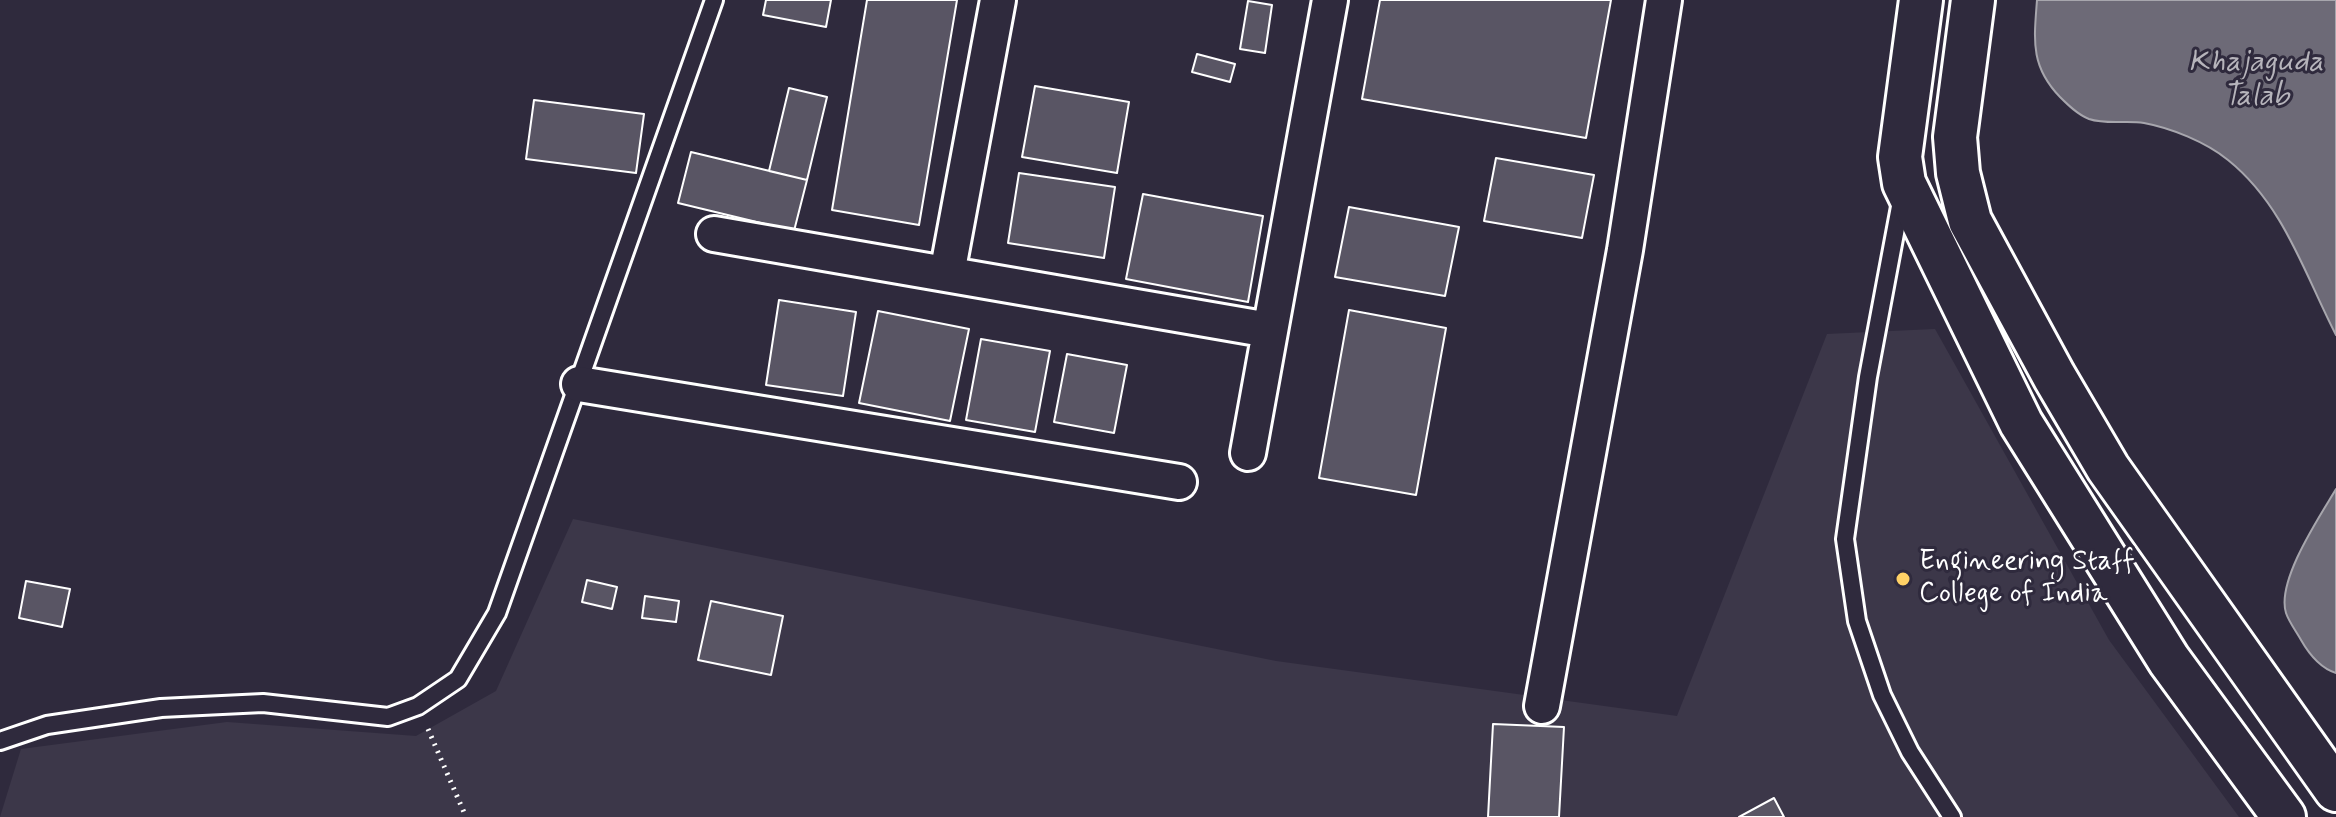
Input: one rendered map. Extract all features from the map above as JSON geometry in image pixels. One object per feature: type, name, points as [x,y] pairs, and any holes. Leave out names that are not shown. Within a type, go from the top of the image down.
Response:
[{"type":"street","points":[[947,274],[998,0]]},
{"type":"street","points":[[1248,453],[1330,0]]},
{"type":"street","points":[[1542,706],[1625,250],[1664,0]]},
{"type":"street","points":[[1921,0],[1900,157],[1904,183],[2021,423],[2169,660],[2284,817]]},
{"type":"street","points":[[1973,0],[1955,137],[1958,173],[1970,221],[2108,468],[2336,790]]},
{"type":"street","points":[[714,234],[1269,330]]},
{"type":"street","points":[[579,384],[1179,482]]},
{"type":"lane","points":[[0,741],[47,725],[161,708],[263,703],[388,717],[418,706],[458,679],[497,613],[714,0]]},
{"type":"lane","points":[[1904,183],[1868,377],[1845,539],[1857,621],[1882,695],[1910,752],[1952,817]]},
{"type":"path","points":[[418,706],[466,817]]},
{"type":"shaded area","name":"Engineering Staff College of India","points":[[1935,329],[2109,640],[2239,817],[0,817],[21,749],[227,722],[416,736],[496,691],[573,519],[1276,661],[1677,716],[1827,334]]},
{"type":"water","name":"Khajaguda Talab","points":[[2037,0],[2336,0],[2336,335],[2278,219],[2264,198],[2228,160],[2199,142],[2165,128],[2144,123],[2089,119],[2077,112],[2050,86],[2036,52]]},
{"type":"water","points":[[2336,489],[2336,673],[2320,664],[2308,650],[2287,616],[2285,600],[2287,584],[2301,549]]},
{"type":"building","points":[[766,0],[831,0],[826,27],[763,15]]},
{"type":"building","points":[[867,0],[957,0],[919,225],[832,210]]},
{"type":"building","points":[[1380,0],[1611,0],[1586,138],[1362,99]]},
{"type":"building","points":[[1248,1],[1272,5],[1265,53],[1240,49]]},
{"type":"building","points":[[1197,54],[1235,64],[1230,82],[1192,72]]},
{"type":"building","points":[[1035,86],[1129,102],[1117,173],[1022,157]]},
{"type":"building","points":[[789,88],[827,97],[807,180],[769,171]]},
{"type":"building","points":[[534,100],[644,114],[636,173],[526,159]]},
{"type":"building","points":[[691,152],[807,180],[794,231],[678,203]]},
{"type":"building","points":[[1496,158],[1594,175],[1582,238],[1484,221]]},
{"type":"building","points":[[1019,173],[1115,187],[1104,258],[1008,243]]},
{"type":"building","points":[[1143,194],[1263,216],[1248,302],[1126,279]]},
{"type":"building","points":[[1349,207],[1459,227],[1445,296],[1335,277]]},
{"type":"building","points":[[779,300],[856,312],[843,396],[766,385]]},
{"type":"building","points":[[1349,310],[1446,328],[1416,495],[1319,478]]},
{"type":"building","points":[[878,311],[969,329],[950,421],[859,403]]},
{"type":"building","points":[[981,339],[1050,351],[1035,432],[966,420]]},
{"type":"building","points":[[1067,354],[1127,365],[1114,433],[1054,422]]},
{"type":"building","points":[[587,580],[617,587],[612,609],[582,602]]},
{"type":"building","points":[[26,581],[70,589],[62,627],[19,618]]},
{"type":"building","points":[[645,596],[679,601],[676,622],[642,618]]},
{"type":"building","points":[[711,601],[783,616],[771,675],[698,660]]},
{"type":"building","points":[[1493,724],[1564,727],[1559,817],[1488,817]]},
{"type":"building","points":[[1774,798],[1784,817],[1739,817]]},
{"type":"place","name":"Engineering Staff College of India","points":[[1903,579]]}]
